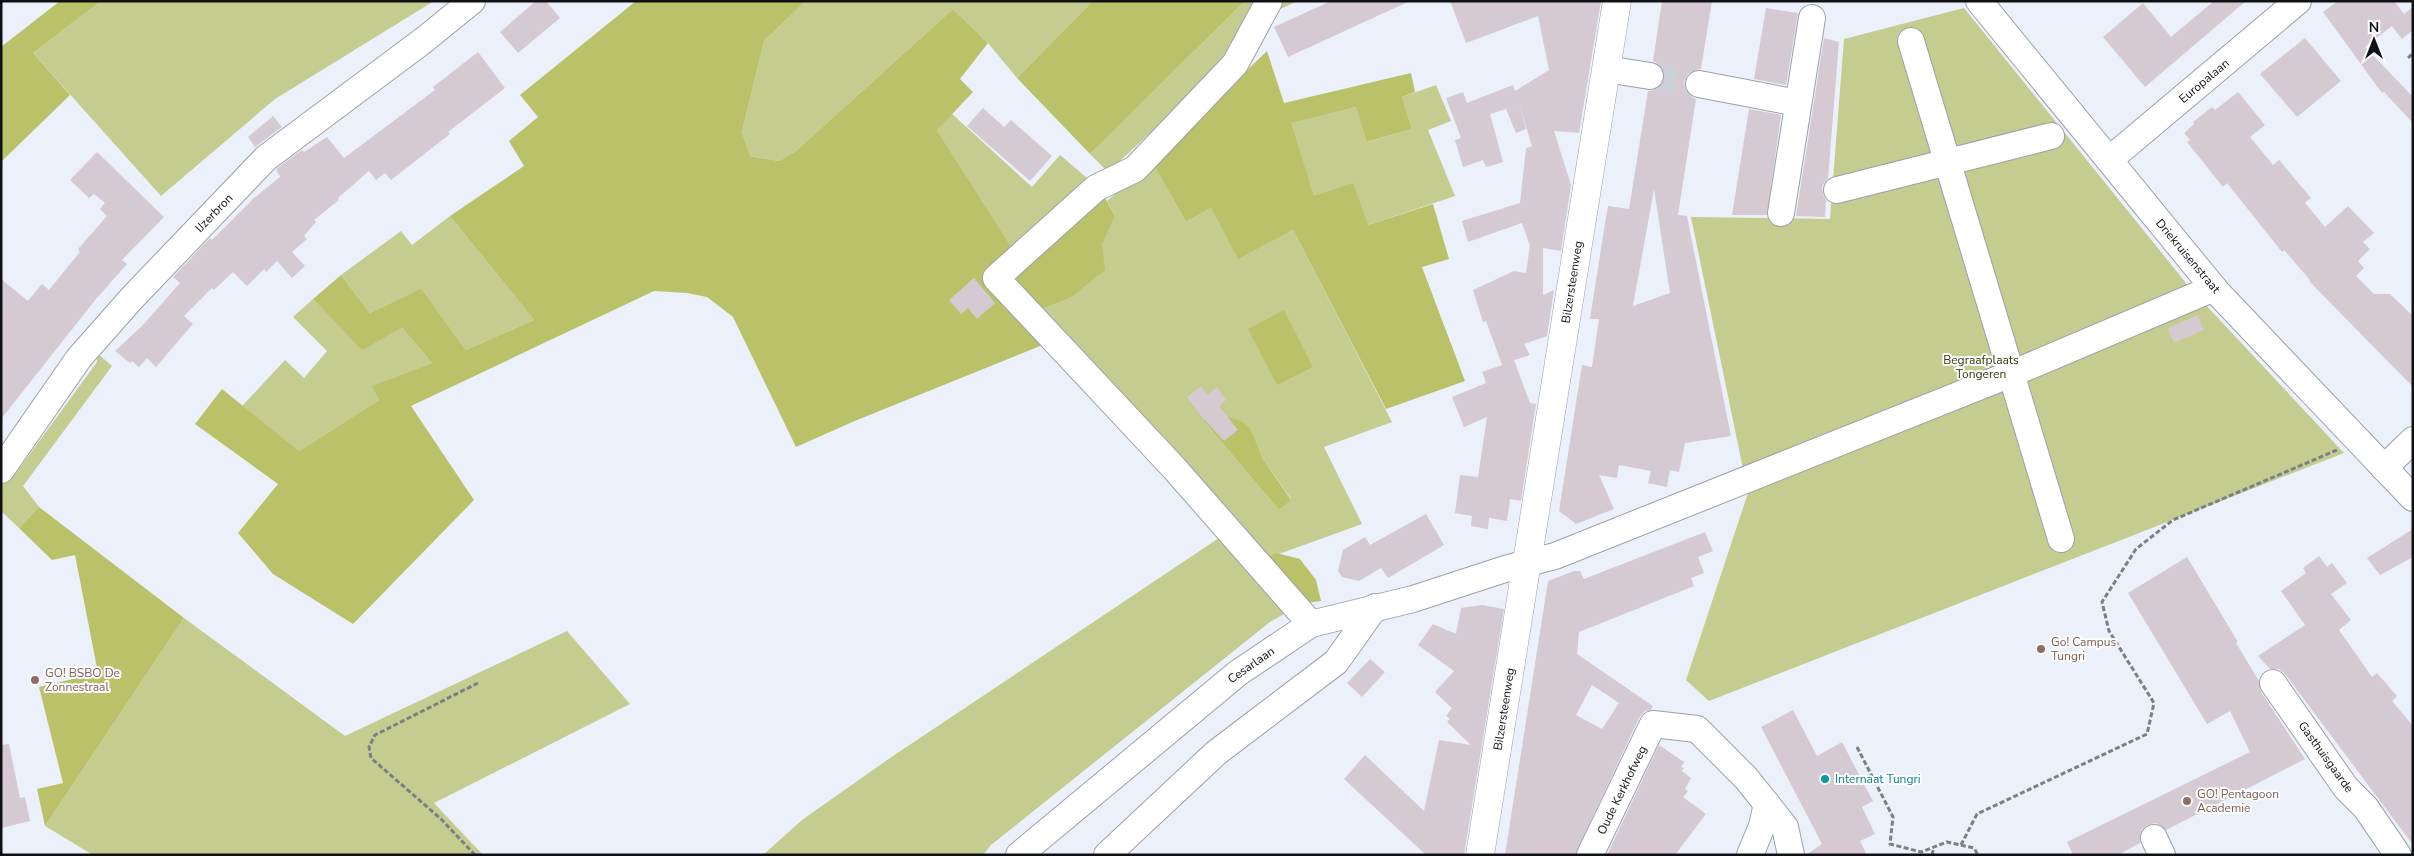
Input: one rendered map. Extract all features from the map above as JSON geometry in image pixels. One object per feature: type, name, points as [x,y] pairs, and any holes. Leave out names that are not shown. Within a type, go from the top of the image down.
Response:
[{"type":"main road","name":"Bilzersteenweg","points":[[1480,855],[1617,1]]},
{"type":"street","name":"IJzerbron","points":[[1,470],[79,358],[132,298],[266,158],[424,40],[472,1]]},
{"type":"street","points":[[1269,1],[1235,64],[1135,169],[1096,188],[996,278],[1174,468],[1311,624]]},
{"type":"street","name":"Driekruisenstraat","points":[[1979,1],[2214,288],[2413,498]]},
{"type":"street","name":"Europalaan","points":[[2109,160],[2298,1]]},
{"type":"street","points":[[1781,213],[1812,18]]},
{"type":"street","points":[[1911,41],[2061,539]]},
{"type":"street","points":[[1606,69],[1650,76]]},
{"type":"street","points":[[1699,84],[1798,103]]},
{"type":"street","points":[[1837,190],[2050,136]]},
{"type":"street","points":[[1528,563],[1555,556],[1743,482],[2011,374],[2214,288]]},
{"type":"street","points":[[2384,468],[2413,440]]},
{"type":"street","name":"Cesarlaan","points":[[1019,855],[1238,672],[1311,624],[1414,599],[1505,568],[1528,563]]},
{"type":"street","points":[[1107,855],[1216,753],[1336,662],[1375,607]]},
{"type":"street","name":"Gasthuisgaarde","points":[[2273,683],[2346,788],[2366,808],[2398,855]]},
{"type":"street","name":"Oude Kerkhofweg","points":[[1590,855],[1653,724],[1697,730],[1746,778],[1767,804]]},
{"type":"street","points":[[1750,855],[1762,826],[1767,804]]},
{"type":"street","points":[[1767,804],[1785,827],[1792,855]]},
{"type":"path","points":[[2408,58],[2413,53]]},
{"type":"path","points":[[1961,845],[1977,814],[2147,734],[2154,703],[2109,631],[2102,602],[2136,549],[2173,520],[2358,441]]},
{"type":"path","points":[[475,855],[441,819],[371,758],[369,752],[375,735],[478,684]]},
{"type":"path","points":[[1857,747],[1893,817],[1890,844],[1921,852],[1946,842],[1974,848],[1978,855]]},
{"type":"path","points":[[1932,855],[1935,847]]},
{"type":"green space","points":[[60,1],[101,1],[33,53],[70,95],[1,162],[1,47]]},
{"type":"green space","points":[[101,1],[434,1],[275,99],[161,196],[33,53]]},
{"type":"green space","points":[[636,1],[806,1],[764,41],[742,132],[750,156],[779,161],[796,151],[953,9],[988,43],[960,79],[973,92],[937,130],[1018,258],[1100,189],[1115,216],[1102,244],[1105,270],[1070,298],[1022,317],[1045,344],[857,420],[796,447],[733,317],[707,297],[687,293],[654,291],[411,406],[474,500],[353,624],[273,574],[238,533],[278,484],[195,424],[222,389],[299,451],[379,400],[372,386],[432,363],[402,328],[362,350],[313,299],[341,275],[370,313],[421,288],[466,350],[534,320],[450,216],[524,166],[509,141],[538,117],[520,95]]},
{"type":"green space","points":[[806,1],[1093,1],[1017,78],[988,43],[953,9],[796,151],[779,161],[750,156],[742,132],[764,41]]},
{"type":"green space","points":[[1093,1],[1245,1],[1090,154],[1017,78]]},
{"type":"green space","points":[[1245,1],[1298,1],[1274,12],[1220,68],[1108,172],[1090,154]]},
{"type":"green space","name":"Begraafplaats Tongeren","points":[[1964,8],[2190,288],[2344,453],[1709,701],[1686,680],[1748,493],[1691,217],[1830,219],[1844,39]]},
{"type":"green space","points":[[1267,51],[1284,103],[1411,73],[1415,92],[1402,97],[1412,129],[1367,142],[1356,107],[1291,123],[1314,196],[1353,183],[1368,225],[1433,204],[1449,259],[1422,267],[1465,381],[1386,409],[1293,230],[1238,259],[1211,208],[1186,222],[1152,162]]},
{"type":"green space","points":[[1436,85],[1451,121],[1428,130],[1455,196],[1368,225],[1314,196],[1290,123],[1356,107],[1368,142],[1412,129],[1402,97]]},
{"type":"green space","points":[[951,113],[1032,187],[1060,155],[1100,189],[1018,259],[937,130]]},
{"type":"green space","points":[[1152,162],[1186,222],[1211,208],[1238,258],[1293,230],[1392,422],[1324,447],[1362,524],[1265,559],[1035,312],[1070,298],[1115,216],[1107,201]],"holes":[[[1227,416],[1251,429],[1263,459],[1291,499],[1279,510],[1203,420]]]},
{"type":"green space","points":[[450,216],[534,320],[466,350],[421,288],[370,313],[341,275],[401,231],[412,245]]},
{"type":"green space","points":[[313,299],[362,349],[402,328],[432,363],[373,386],[379,400],[299,451],[242,406],[285,360],[304,378],[327,351],[293,317]]},
{"type":"green space","points":[[1284,310],[1313,367],[1277,385],[1248,329]]},
{"type":"green space","points":[[97,353],[112,366],[23,486],[39,507],[19,528],[1,511],[1,484],[9,474],[16,473],[97,362]]},
{"type":"green space","points":[[1227,416],[1242,422],[1251,429],[1263,459],[1291,500],[1279,510],[1203,420]]},
{"type":"green space","points":[[39,507],[184,618],[45,826],[37,789],[63,783],[39,687],[98,673],[75,555],[52,560],[19,528]]},
{"type":"green space","points":[[1225,534],[1293,609],[1270,622],[991,845],[983,855],[763,855],[802,820],[890,758]]},
{"type":"green space","points":[[1276,553],[1300,559],[1316,580],[1321,601],[1305,603],[1265,559]]},
{"type":"green space","points":[[184,618],[345,736],[567,631],[630,704],[434,803],[483,855],[93,855],[45,826]]},
{"type":"building","points":[[536,1],[546,1],[560,18],[518,53],[500,32]]},
{"type":"building","points":[[1331,1],[1410,1],[1288,57],[1274,27]]},
{"type":"building","points":[[1450,1],[1601,1],[1579,133],[1554,131],[1571,185],[1561,251],[1543,248],[1543,295],[1554,290],[1547,336],[1524,344],[1530,355],[1514,360],[1530,403],[1536,404],[1521,501],[1510,499],[1507,521],[1489,518],[1488,529],[1471,526],[1472,516],[1455,513],[1460,475],[1478,477],[1487,417],[1464,427],[1452,397],[1486,383],[1482,372],[1502,365],[1486,321],[1483,322],[1473,290],[1514,271],[1526,273],[1530,246],[1522,223],[1468,242],[1462,221],[1520,203],[1526,148],[1532,146],[1519,104],[1526,129],[1516,133],[1506,109],[1490,114],[1503,162],[1486,167],[1483,160],[1463,167],[1455,140],[1461,138],[1446,98],[1463,92],[1467,103],[1513,85],[1515,91],[1549,70],[1538,16],[1466,43]]},
{"type":"building","points":[[1662,1],[1712,1],[1701,69],[1688,74],[1684,82],[1689,95],[1696,99],[1678,215],[1687,216],[1731,436],[1685,443],[1679,472],[1670,470],[1667,487],[1648,483],[1651,471],[1619,465],[1617,478],[1599,475],[1614,509],[1576,524],[1559,511],[1582,365],[1592,367],[1599,319],[1590,319],[1605,223],[1608,206],[1629,209],[1648,91],[1655,90],[1661,86],[1665,79],[1664,70],[1653,61]],"holes":[[[1654,189],[1670,293],[1633,306]]]},
{"type":"building","points":[[2214,1],[2246,1],[2145,87],[2103,37],[2143,3],[2171,37]]},
{"type":"building","points":[[2338,1],[2394,1],[2404,14],[2413,7],[2413,30],[2402,39],[2392,26],[2365,47],[2413,97],[2413,123],[2384,92],[2382,93],[2323,12]]},
{"type":"building","points":[[1766,8],[1798,13],[1786,85],[1754,79]]},
{"type":"building","points":[[1824,38],[1839,42],[1828,178],[1822,186],[1826,200],[1825,217],[1796,216]]},
{"type":"building","points":[[2305,38],[2341,81],[2297,117],[2260,74]]},
{"type":"building","points":[[478,52],[505,88],[448,132],[450,134],[391,180],[385,173],[376,180],[369,171],[338,198],[339,200],[314,220],[316,222],[304,236],[307,239],[292,252],[305,266],[292,278],[277,261],[266,272],[264,269],[247,286],[233,272],[214,290],[212,288],[184,316],[193,324],[156,367],[147,358],[139,367],[132,361],[130,363],[115,351],[143,325],[180,283],[173,277],[210,238],[212,240],[254,198],[280,177],[276,169],[302,150],[304,152],[327,137],[344,158],[435,90],[433,87]]},
{"type":"building","points":[[2238,92],[2265,125],[2250,137],[2273,165],[2279,160],[2311,198],[2305,203],[2325,227],[2348,206],[2374,233],[2363,242],[2370,249],[2358,261],[2364,268],[2356,276],[2374,294],[2390,294],[2413,316],[2413,387],[2309,281],[2284,250],[2282,252],[2227,183],[2223,187],[2187,142],[2190,140],[2184,133],[2194,124],[2193,122],[2212,107],[2215,110]]},
{"type":"building","points":[[983,108],[1004,127],[1011,120],[1052,156],[1030,181],[967,126]]},
{"type":"building","points":[[1749,109],[1781,115],[1767,215],[1732,215]]},
{"type":"building","points":[[273,116],[282,127],[255,147],[248,137]]},
{"type":"building","points":[[97,152],[164,217],[122,260],[127,264],[96,299],[1,419],[1,279],[28,301],[42,284],[49,290],[80,252],[78,249],[107,216],[100,209],[105,203],[94,194],[89,198],[70,180]]},
{"type":"building","points":[[974,278],[995,303],[977,319],[968,308],[961,314],[949,300]]},
{"type":"building","points":[[2198,315],[2204,330],[2174,343],[2168,328]]},
{"type":"building","points":[[1201,386],[1207,395],[1217,387],[1226,400],[1219,406],[1238,430],[1224,441],[1201,416],[1187,397]]},
{"type":"building","points":[[1426,514],[1444,545],[1388,578],[1381,568],[1359,581],[1342,577],[1338,571],[1343,550],[1365,537],[1370,545]]},
{"type":"building","points":[[2413,529],[2413,557],[2380,575],[2367,558]]},
{"type":"building","points":[[1705,532],[1713,551],[1698,557],[1704,573],[1691,578],[1694,586],[1579,632],[1577,654],[1653,706],[1651,710],[1645,711],[1639,718],[1575,855],[1505,855],[1548,581],[1574,571],[1580,571],[1584,579]],"holes":[[[1592,685],[1619,703],[1602,729],[1576,715]]]},
{"type":"building","points":[[2319,556],[2327,567],[2332,563],[2347,583],[2331,594],[2351,620],[2339,630],[2372,677],[2377,673],[2397,696],[2392,701],[2413,726],[2413,845],[2285,674],[2279,669],[2270,669],[2258,656],[2305,625],[2281,591],[2306,573],[2303,568]]},
{"type":"building","points":[[2187,557],[2238,642],[2236,643],[2259,681],[2261,692],[2305,759],[2166,830],[2156,823],[2147,825],[2141,830],[2140,843],[2118,855],[2073,855],[2067,842],[2250,752],[2230,711],[2207,724],[2128,593]]},
{"type":"building","points":[[1482,605],[1504,609],[1464,855],[1426,855],[1344,779],[1365,755],[1424,811],[1439,740],[1471,745],[1447,722],[1450,719],[1446,716],[1452,708],[1435,692],[1454,671],[1418,645],[1433,624],[1456,634],[1461,608]]},
{"type":"building","points":[[1370,659],[1385,672],[1362,697],[1347,683]]},
{"type":"building","name":"Internaat Tungri","points":[[1793,710],[1817,756],[1842,742],[1873,801],[1862,807],[1875,834],[1860,841],[1867,855],[1806,855],[1822,844],[1761,727]]},
{"type":"building","points":[[9,744],[20,798],[25,797],[30,821],[1,828],[1,745]]},
{"type":"building","points":[[1659,745],[1684,762],[1681,767],[1684,768],[1682,771],[1691,778],[1685,789],[1688,791],[1683,797],[1706,814],[1675,855],[1607,855]]},
{"type":"tunnel","points":[[1650,76],[1699,84]]},
{"type":"place","name":"Go! Campus Tungri","points":[[2041,649]]},
{"type":"place","name":"GO! BSBO De Zonnestraal","points":[[35,680]]},
{"type":"place","name":"Internaat Tungri","points":[[1825,779]]},
{"type":"place","name":"GO! Pentagoon Academie","points":[[2187,801]]}]
